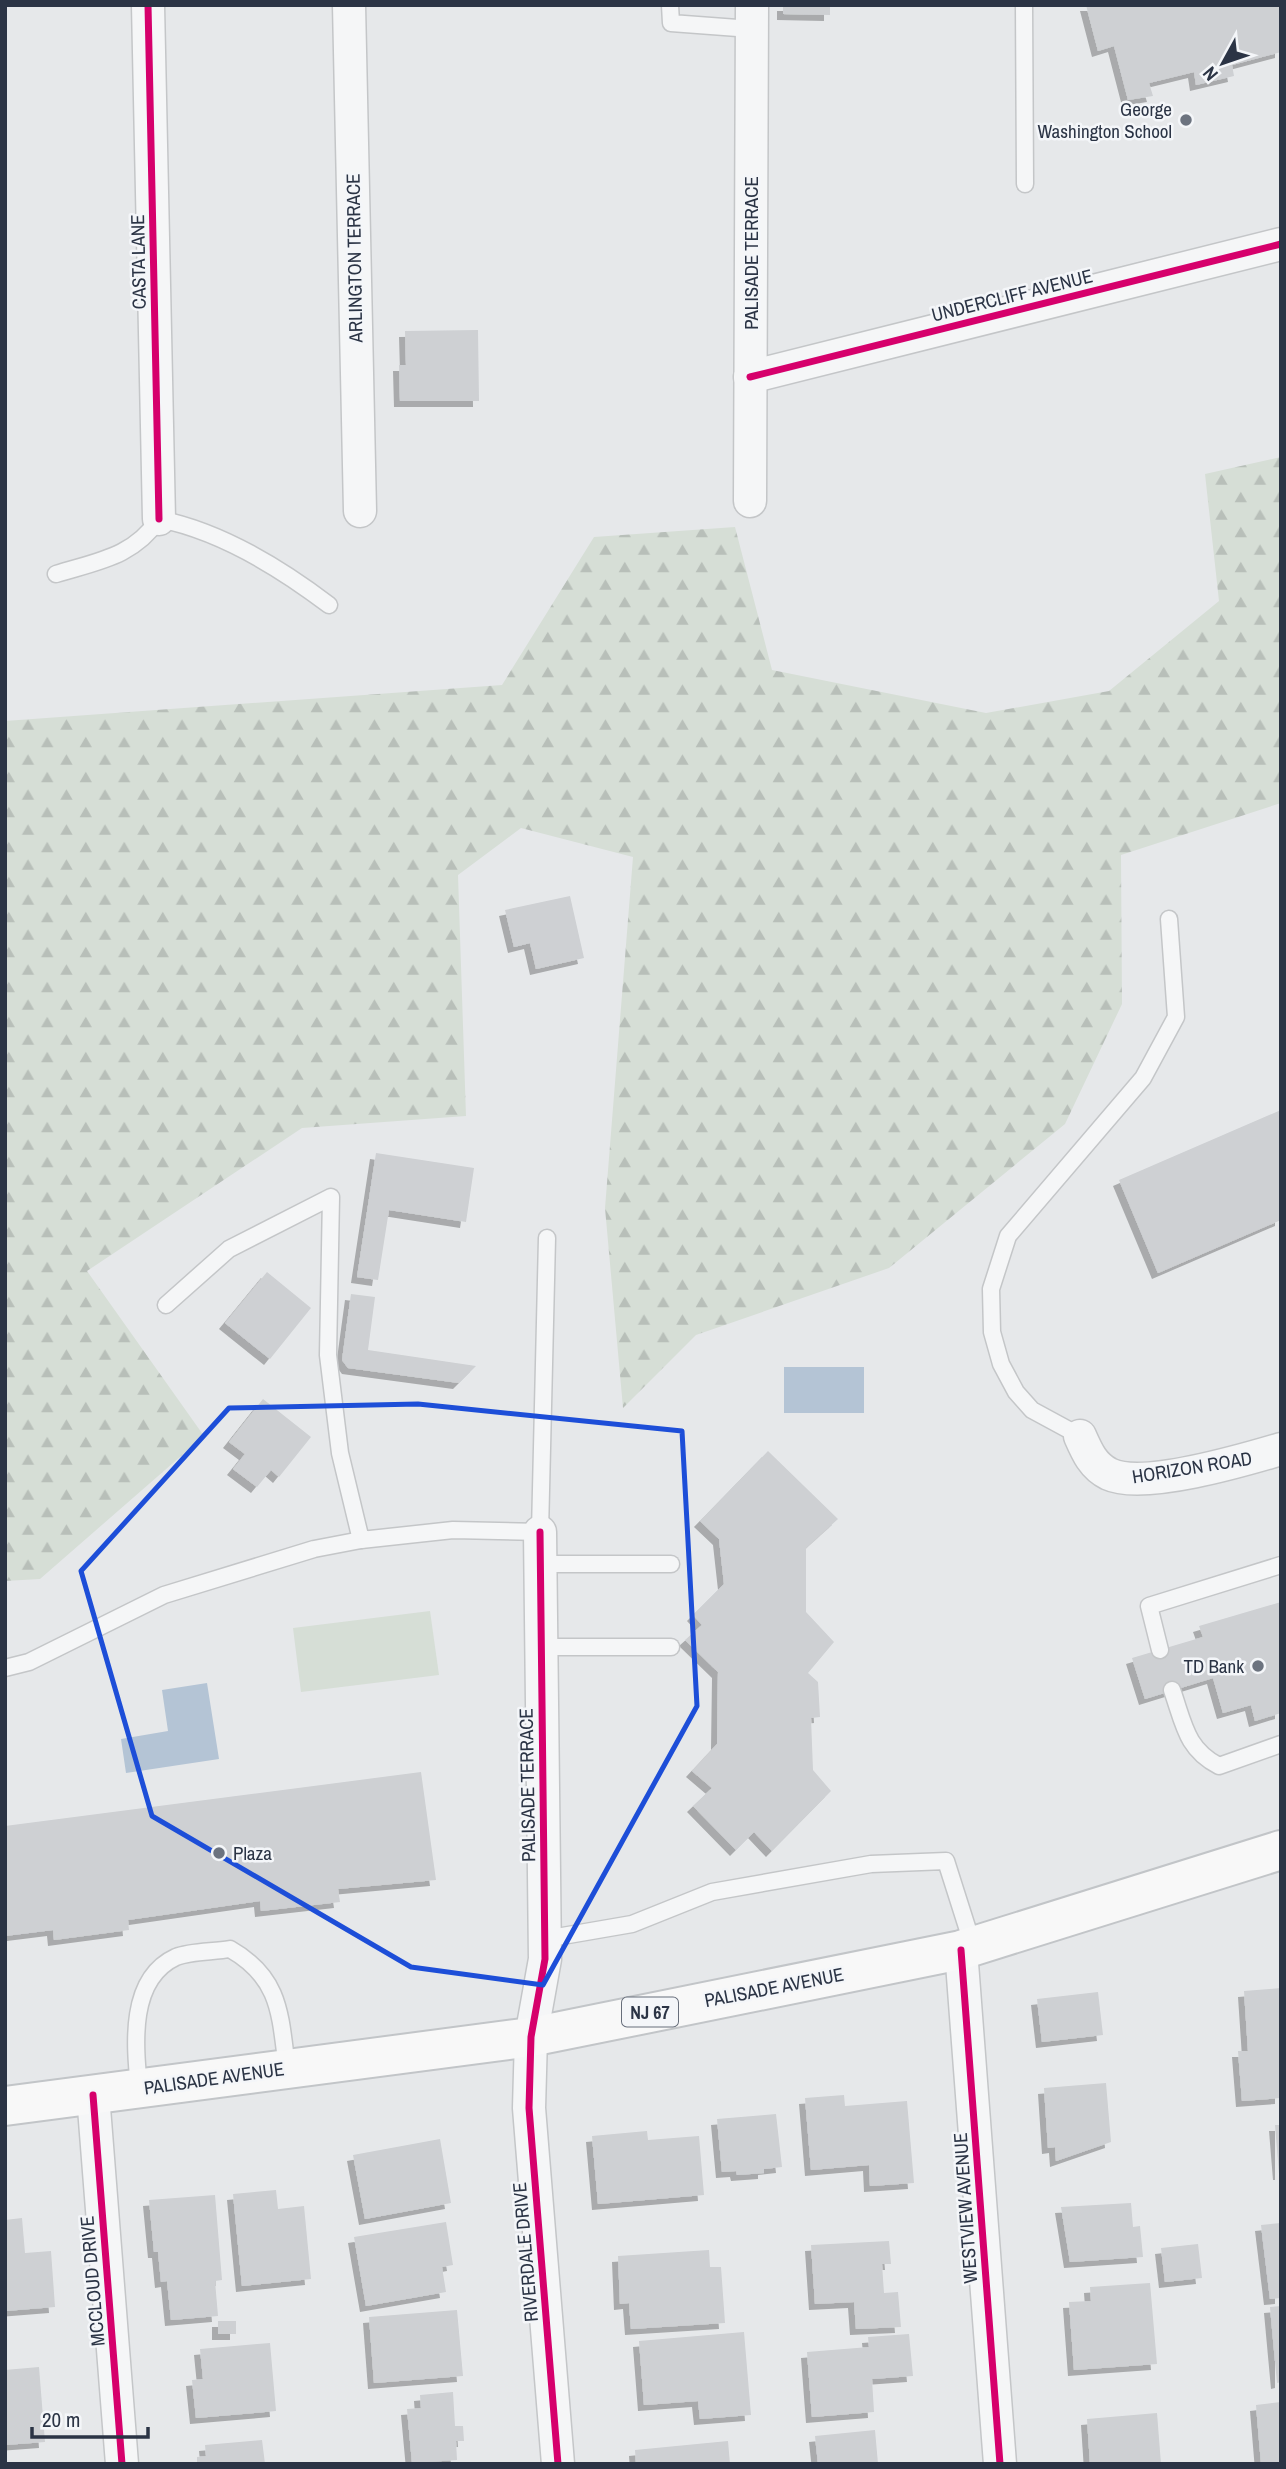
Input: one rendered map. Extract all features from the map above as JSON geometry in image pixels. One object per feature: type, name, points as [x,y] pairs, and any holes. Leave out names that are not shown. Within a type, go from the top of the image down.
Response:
[{"type":"main road","name":"PALISADE AVENUE","points":[[5,2106],[531,2037],[967,1948],[1281,1850]]},
{"type":"street","name":"CASTA LANE","points":[[148,5],[159,519]]},
{"type":"street","name":"ARLINGTON TERRACE","points":[[349,5],[360,511]]},
{"type":"street","name":"PALISADE TERRACE","points":[[750,500],[752,17]]},
{"type":"street","name":"UNDERCLIFF AVENUE","points":[[750,377],[1281,244]]},
{"type":"street","name":"HORIZON ROAD","points":[[1080,1436],[1090,1459],[1108,1474],[1128,1480],[1229,1465],[1281,1449]]},
{"type":"street","name":"PALISADE TERRACE","points":[[531,2037],[545,1959],[540,1532]]},
{"type":"street","name":"WESTVIEW AVENUE","points":[[967,1948],[1000,2464]]},
{"type":"street","name":"RIVERDALE DRIVE","points":[[531,2037],[529,2108],[558,2464]]},
{"type":"street","name":"MCCLOUD DRIVE","points":[[93,2095],[122,2464]]},
{"type":"lane","points":[[670,5],[671,23],[752,17]]},
{"type":"lane","points":[[1024,5],[1025,184]]},
{"type":"lane","points":[[56,574],[114,556],[144,540],[159,519],[192,525],[296,579],[329,605]]},
{"type":"lane","points":[[1080,1436],[1032,1410],[1016,1392],[1001,1364],[992,1332],[991,1289],[1008,1236],[1143,1077],[1176,1017],[1170,919]]},
{"type":"lane","points":[[166,1305],[229,1249],[331,1197],[328,1355],[340,1453],[361,1540]]},
{"type":"lane","points":[[5,1668],[29,1662],[163,1595],[314,1549],[361,1540],[453,1530],[540,1532],[547,1238]]},
{"type":"lane","points":[[541,1564],[671,1564]]},
{"type":"lane","points":[[1160,1650],[1149,1606],[1281,1564]]},
{"type":"lane","points":[[541,1647],[671,1647]]},
{"type":"lane","points":[[1172,1690],[1192,1746],[1200,1756],[1219,1766],[1281,1744]]},
{"type":"lane","points":[[545,1940],[632,1924],[712,1892],[871,1864],[946,1861],[967,1948]]},
{"type":"lane","points":[[139,2088],[134,2035],[144,1995],[158,1969],[178,1956],[230,1949],[246,1958],[264,1975],[278,2002],[287,2068]]},
{"type":"highlighted area","points":[[418,1404],[682,1431],[697,1706],[543,1985],[411,1967],[152,1816],[81,1571],[229,1408]]},
{"type":"green space","points":[[1281,457],[1281,803],[1121,855],[1122,1004],[1065,1124],[889,1268],[696,1335],[623,1408],[605,1208],[633,857],[521,828],[458,875],[466,1116],[302,1128],[87,1271],[204,1436],[40,1579],[5,1581],[5,721],[502,685],[594,537],[735,527],[772,670],[986,713],[1109,691],[1219,601],[1205,474]]},
{"type":"green space","points":[[430,1611],[439,1675],[301,1692],[293,1628]]},
{"type":"water","points":[[784,1367],[864,1367],[864,1413],[784,1413]]},
{"type":"water","points":[[207,1683],[219,1759],[126,1773],[121,1739],[168,1731],[162,1690]]},
{"type":"building","points":[[783,5],[830,5],[830,15],[783,14]]},
{"type":"building","name":"George Washington School","points":[[1086,5],[1281,5],[1281,52],[1232,65],[1234,76],[1196,85],[1194,72],[1149,83],[1153,96],[1128,100],[1114,46],[1098,51]]},
{"type":"building","points":[[478,330],[479,401],[400,401],[399,365],[406,365],[405,331]]},
{"type":"building","points":[[570,896],[584,958],[536,969],[530,943],[514,947],[505,910]]},
{"type":"building","points":[[1281,1110],[1281,1220],[1158,1273],[1119,1180]]},
{"type":"building","points":[[376,1153],[474,1168],[466,1222],[389,1210],[378,1280],[357,1277]]},
{"type":"building","points":[[267,1272],[311,1308],[270,1359],[225,1323]]},
{"type":"building","points":[[351,1294],[375,1297],[368,1350],[476,1366],[459,1383],[348,1368],[342,1360]]},
{"type":"building","points":[[263,1399],[311,1437],[279,1477],[271,1470],[257,1487],[233,1469],[245,1454],[229,1442]]},
{"type":"building","points":[[768,1451],[838,1519],[806,1548],[806,1612],[834,1642],[808,1673],[818,1682],[820,1717],[811,1718],[813,1770],[831,1791],[772,1851],[754,1832],[736,1850],[693,1806],[712,1788],[692,1771],[717,1744],[718,1672],[685,1640],[702,1625],[693,1615],[724,1584],[719,1539],[700,1521]]},
{"type":"building","points":[[1281,1602],[1281,1713],[1255,1721],[1251,1705],[1223,1713],[1213,1678],[1145,1699],[1132,1658],[1203,1637],[1199,1626]]},
{"type":"building","name":"Plaza","points":[[421,1772],[436,1880],[338,1889],[340,1902],[261,1911],[260,1901],[128,1920],[129,1930],[54,1940],[53,1930],[5,1936],[5,1826]]},
{"type":"building","points":[[1281,1988],[1281,2098],[1242,2101],[1238,2051],[1248,2051],[1244,1991]]},
{"type":"building","points":[[1098,1992],[1103,2035],[1042,2042],[1037,1999]]},
{"type":"building","points":[[1106,2083],[1111,2142],[1056,2161],[1055,2147],[1048,2148],[1044,2088]]},
{"type":"building","points":[[844,2095],[845,2106],[907,2101],[914,2183],[870,2186],[869,2165],[811,2170],[805,2098]]},
{"type":"building","points":[[776,2114],[782,2167],[764,2169],[764,2173],[737,2175],[736,2171],[722,2172],[717,2119]]},
{"type":"building","points":[[1275,2125],[1281,2125],[1281,2174],[1279,2174]]},
{"type":"building","points":[[647,2131],[648,2140],[699,2136],[704,2195],[598,2204],[592,2136]]},
{"type":"building","points":[[440,2139],[451,2203],[365,2219],[353,2155]]},
{"type":"building","points":[[276,2190],[278,2209],[304,2206],[311,2279],[242,2286],[233,2194]]},
{"type":"building","points":[[215,2195],[222,2280],[215,2281],[218,2316],[171,2320],[167,2281],[161,2282],[158,2252],[154,2252],[149,2200]]},
{"type":"building","points":[[1131,2203],[1133,2227],[1140,2226],[1143,2257],[1070,2262],[1061,2207]]},
{"type":"building","points":[[22,2218],[25,2253],[51,2251],[55,2307],[5,2311],[5,2220]]},
{"type":"building","points":[[446,2222],[453,2265],[442,2267],[446,2292],[366,2306],[354,2237]]},
{"type":"building","points":[[1281,2223],[1281,2298],[1270,2299],[1261,2225]]},
{"type":"building","points":[[889,2241],[891,2264],[882,2264],[884,2293],[898,2292],[901,2327],[856,2329],[854,2302],[815,2304],[811,2245]]},
{"type":"building","points":[[1198,2244],[1202,2278],[1165,2282],[1161,2248]]},
{"type":"building","points":[[709,2250],[710,2267],[721,2267],[725,2323],[631,2329],[629,2303],[620,2304],[618,2256]]},
{"type":"building","points":[[1150,2283],[1157,2364],[1074,2370],[1069,2302],[1091,2301],[1090,2287]]},
{"type":"building","points":[[1281,2306],[1281,2382],[1277,2383],[1270,2307]]},
{"type":"building","points":[[457,2310],[463,2376],[374,2383],[369,2317]]},
{"type":"building","points":[[218,2321],[236,2321],[236,2334],[218,2334]]},
{"type":"building","points":[[744,2332],[751,2415],[700,2419],[698,2401],[644,2405],[639,2341]]},
{"type":"building","points":[[909,2334],[913,2376],[872,2379],[874,2412],[812,2417],[807,2352],[869,2347],[868,2337]]},
{"type":"building","points":[[270,2343],[276,2411],[196,2418],[192,2380],[203,2379],[200,2349]]},
{"type":"building","points":[[39,2367],[45,2442],[5,2445],[5,2370]]},
{"type":"building","points":[[453,2392],[455,2426],[463,2426],[464,2441],[456,2441],[457,2460],[412,2463],[407,2409],[421,2408],[420,2395]]},
{"type":"building","points":[[1281,2402],[1281,2464],[1261,2464],[1256,2405]]},
{"type":"building","points":[[1157,2413],[1161,2464],[1090,2464],[1087,2419]]},
{"type":"building","points":[[875,2430],[878,2464],[818,2464],[815,2436]]},
{"type":"building","points":[[262,2440],[265,2464],[197,2464],[197,2457],[206,2456],[205,2445]]},
{"type":"building","points":[[728,2441],[730,2464],[636,2464],[635,2450]]},
{"type":"cycle path","points":[[148,5],[159,519]]},
{"type":"cycle path","points":[[750,377],[1281,244]]},
{"type":"cycle path","points":[[540,1532],[545,1959],[531,2037],[529,2108],[558,2464]]},
{"type":"cycle path","points":[[961,1950],[1000,2464]]},
{"type":"cycle path","points":[[93,2095],[122,2464]]},
{"type":"place","name":"George Washington School","points":[[1186,120]]},
{"type":"place","name":"TD Bank","points":[[1258,1666]]},
{"type":"place","name":"Plaza","points":[[219,1853]]}]
